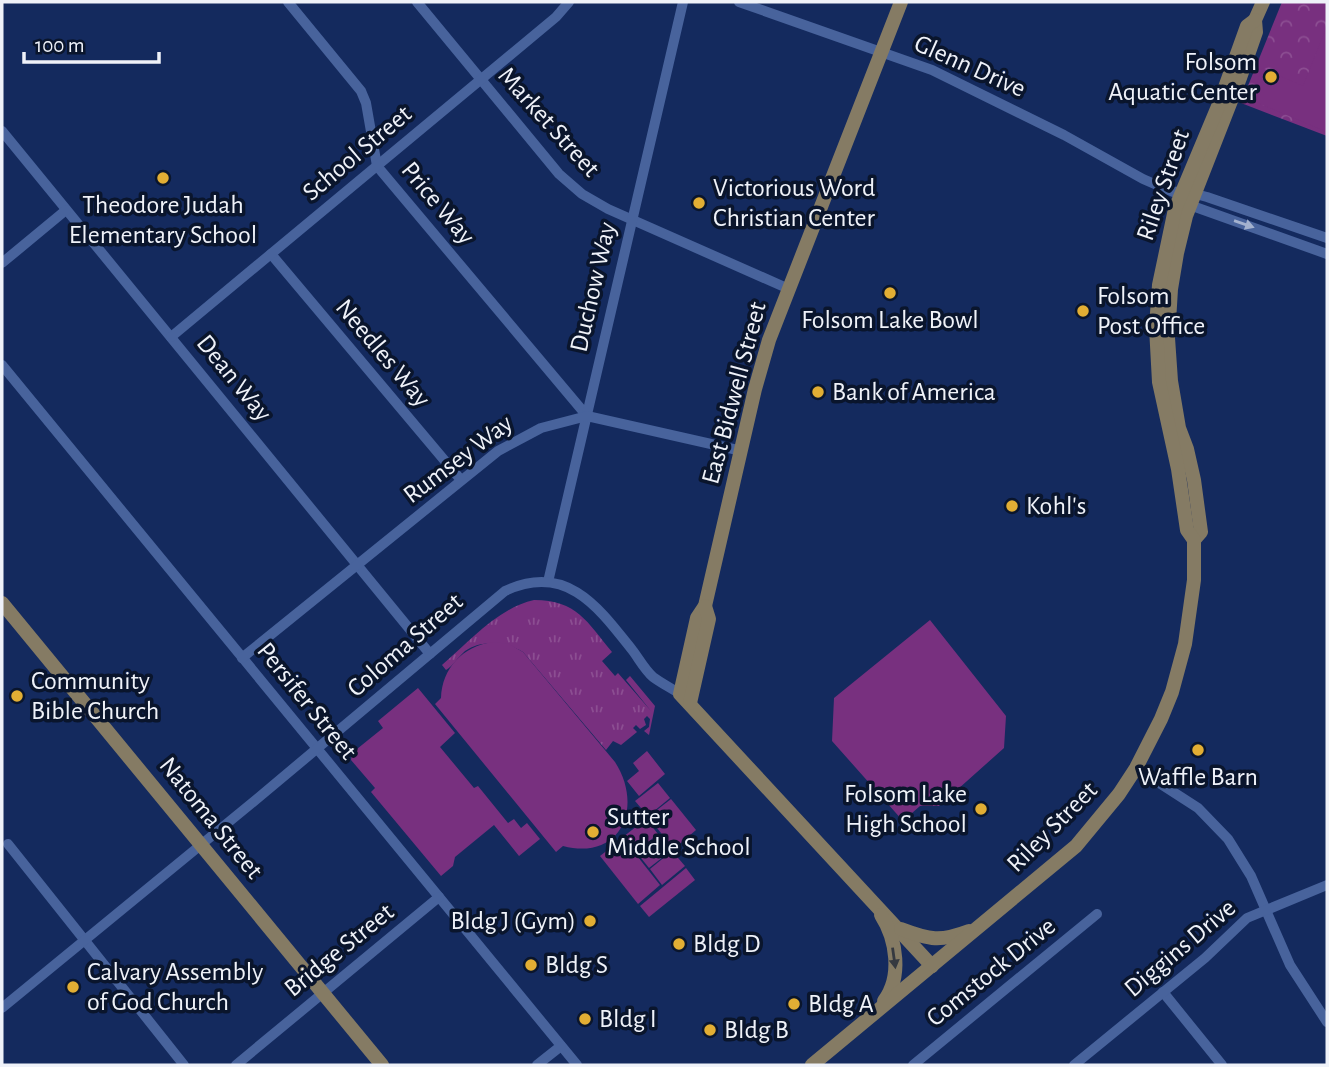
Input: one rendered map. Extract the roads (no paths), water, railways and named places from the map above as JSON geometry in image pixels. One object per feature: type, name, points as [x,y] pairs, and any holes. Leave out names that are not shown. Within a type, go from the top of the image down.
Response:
[{"type":"main road","name":"East Bidwell Street","points":[[685,699],[709,619],[705,607],[762,362],[901,2]]},
{"type":"main road","name":"Riley Street","points":[[813,1065],[1076,845],[1102,817],[1136,768],[1161,719],[1180,665],[1191,607],[1194,540],[1187,530],[1159,382],[1156,327],[1162,269],[1167,241],[1256,32],[1255,20],[1263,2]]},
{"type":"main road","name":"Riley Street","points":[[1185,197],[1171,289],[1168,338],[1174,402],[1179,428],[1187,449],[1199,512],[1201,532],[1194,540]]},
{"type":"main road","points":[[1171,444],[1182,458],[1191,504],[1199,512]]},
{"type":"main road","name":"Natoma Street","points":[[2,603],[382,1065]]},
{"type":"main road","points":[[685,699],[932,966]]},
{"type":"main road","points":[[866,1020],[892,990],[896,971],[894,951],[885,922],[868,896]]},
{"type":"main road","points":[[897,927],[928,939],[942,940],[981,926]]},
{"type":"street","name":"Price Way","points":[[288,2],[364,97],[377,166],[587,416]]},
{"type":"street","name":"Market Street","points":[[417,2],[570,185],[595,203],[789,289]]},
{"type":"street","name":"School Street","points":[[171,337],[556,17],[569,2]]},
{"type":"street","name":"Duchow Way","points":[[548,582],[683,2]]},
{"type":"street","name":"Glenn Drive","points":[[739,2],[933,70],[1064,135],[1143,179],[1327,254]]},
{"type":"street","name":"Dean Way","points":[[2,131],[430,654]]},
{"type":"street","name":"Glenn Drive","points":[[1185,197],[1327,239]]},
{"type":"street","points":[[2,263],[66,210]]},
{"type":"street","points":[[1302,245],[1312,242],[1327,248]]},
{"type":"street","name":"Needles Way","points":[[271,254],[461,480]]},
{"type":"street","name":"Persifer Street","points":[[2,365],[577,1065]]},
{"type":"street","name":"Rumsey Way","points":[[242,658],[498,451],[549,425],[587,416],[741,451]]},
{"type":"street","points":[[548,582],[569,588],[590,600],[652,676],[685,699]]},
{"type":"street","name":"Coloma Street","points":[[2,1008],[317,749],[499,595],[528,583],[548,582]]},
{"type":"street","points":[[1136,768],[1181,795],[1214,823],[1240,857],[1290,965],[1327,1022]]},
{"type":"street","points":[[8,844],[184,1065]]},
{"type":"street","name":"Diggins Drive","points":[[1074,1065],[1205,958],[1235,927],[1264,909],[1327,885]]},
{"type":"street","name":"Bridge Street","points":[[236,1065],[439,897]]},
{"type":"street","name":"Comstock Drive","points":[[913,1065],[1097,914]]},
{"type":"street","points":[[1163,992],[1222,1065]]},
{"type":"street","points":[[537,1065],[561,1046]]},
{"type":"place","name":"Folsom Aquatic Center","points":[[1271,77]]},
{"type":"place","name":"Theodore Judah Elementary School","points":[[163,178]]},
{"type":"place","name":"Victorious Word Christian Center","points":[[699,203]]},
{"type":"place","name":"Folsom Lake Bowl","points":[[890,293]]},
{"type":"place","name":"Folsom Post Office","points":[[1083,311]]},
{"type":"place","name":"Bank of America","points":[[818,392]]},
{"type":"place","name":"Kohl's","points":[[1012,506]]},
{"type":"place","name":"Community Bible Church","points":[[17,696]]},
{"type":"place","name":"Waffle Barn","points":[[1198,750]]},
{"type":"place","name":"Folsom Lake High School","points":[[981,809]]},
{"type":"place","name":"Sutter Middle School","points":[[593,832]]},
{"type":"place","name":"Bldg J (Gym)","points":[[590,921]]},
{"type":"place","name":"Bldg D","points":[[679,944]]},
{"type":"place","name":"Bldg S","points":[[531,965]]},
{"type":"place","name":"Calvary Assembly of God Church","points":[[73,987]]},
{"type":"place","name":"Bldg A","points":[[794,1004]]},
{"type":"place","name":"Bldg I","points":[[585,1019]]},
{"type":"place","name":"Bldg B","points":[[710,1030]]}]
